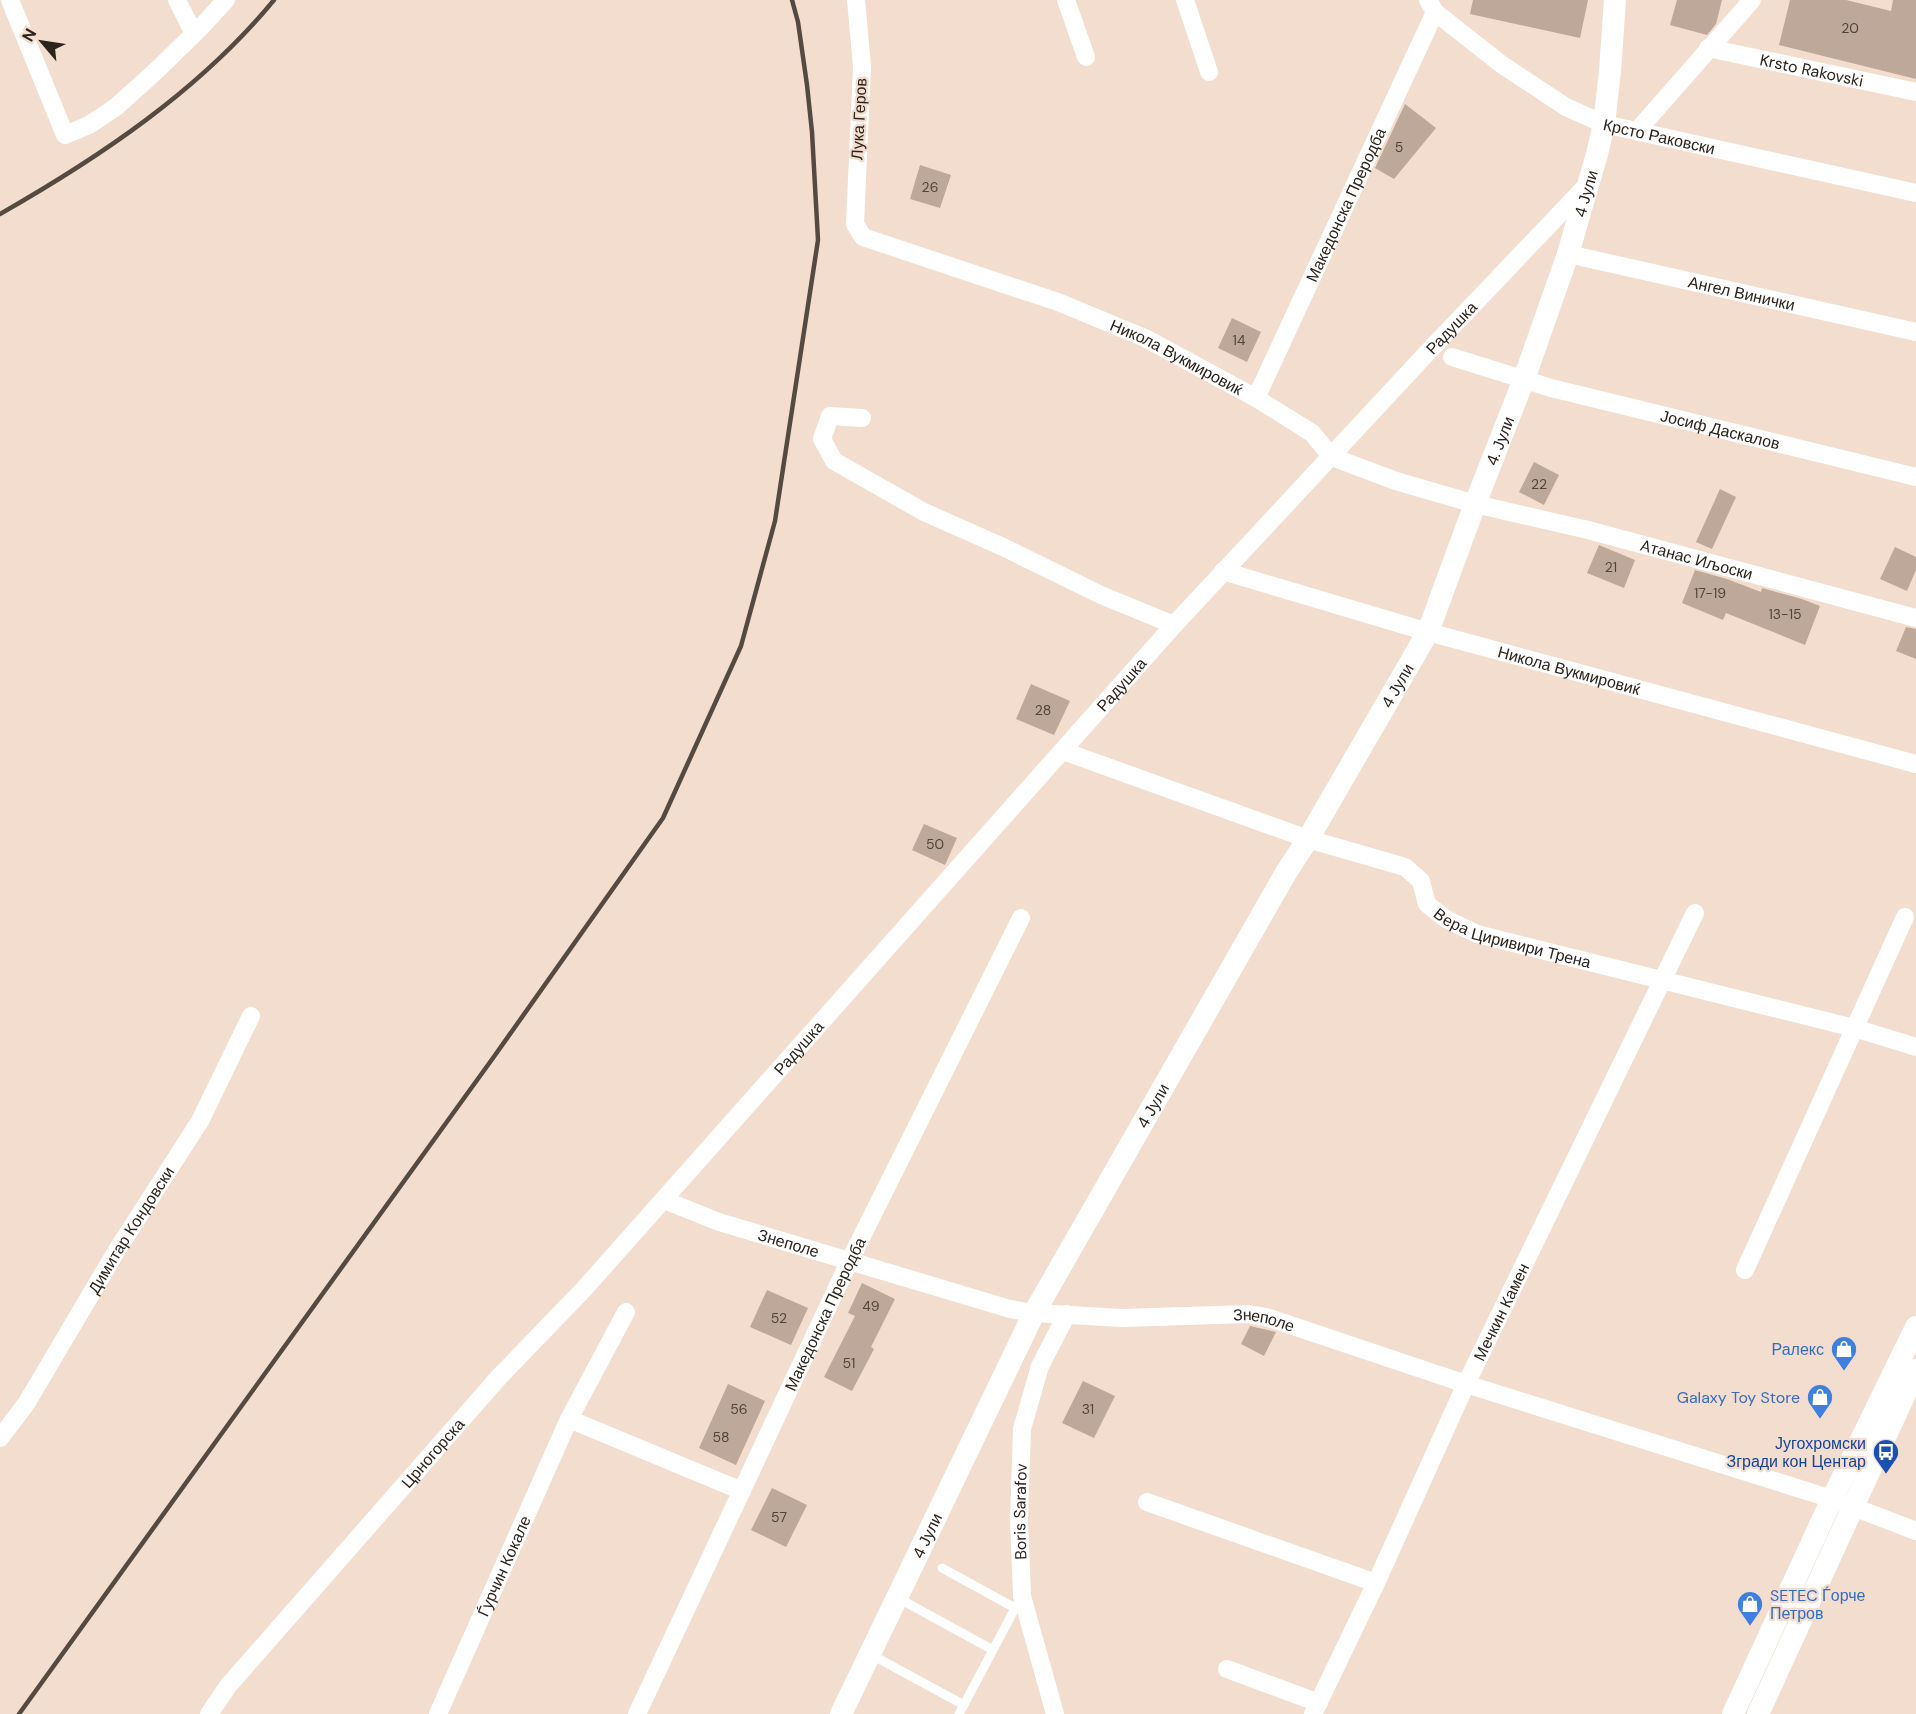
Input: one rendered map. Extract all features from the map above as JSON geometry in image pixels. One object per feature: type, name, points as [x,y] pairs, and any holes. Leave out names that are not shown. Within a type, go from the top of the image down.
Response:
[{"type":"street","points":[[10,0],[65,135],[89,125],[116,107],[194,34],[226,0]]},
{"type":"street","points":[[177,0],[194,34]]},
{"type":"street","name":"Лука Геров","points":[[856,0],[862,67],[855,224],[863,237]]},
{"type":"street","points":[[1066,0],[1086,57]]},
{"type":"street","points":[[1185,0],[1209,72]]},
{"type":"street","name":"4 Јули","points":[[1524,379],[1591,181],[1604,124],[1615,0]]},
{"type":"street","points":[[1637,131],[1752,0]]},
{"type":"street","name":"Крсто Раковски","points":[[1432,6],[1501,64],[1566,107],[1604,124],[1916,193]]},
{"type":"street","name":"Македонска Преродба","points":[[1256,398],[1432,6]]},
{"type":"street","name":"Krsto Rakovski","points":[[1708,48],[1916,92]]},
{"type":"street","name":"Радушка","points":[[664,1200],[1174,625],[1591,181]]},
{"type":"street","name":"Никола Вукмировиќ","points":[[863,237],[1058,302],[1145,338],[1256,398],[1312,433],[1332,457],[1396,481],[1475,504]]},
{"type":"street","name":"Ангел Винички","points":[[1568,254],[1916,332]]},
{"type":"street","name":"Јосиф Даскалов","points":[[1452,357],[1551,388],[1916,477]]},
{"type":"street","name":"4. Јули","points":[[1475,504],[1524,379]]},
{"type":"street","points":[[862,418],[830,416],[822,439],[834,461],[924,512],[1004,547],[1101,595],[1174,625]]},
{"type":"street","name":"4 Јули","points":[[841,1714],[1034,1313],[1287,871],[1308,839],[1428,632],[1475,504]]},
{"type":"street","name":"Aтанас Иљоски","points":[[1475,504],[1588,530],[1916,618]]},
{"type":"street","name":"Никола Вукмировиќ","points":[[1224,571],[1428,632],[1916,764]]},
{"type":"street","name":"Вера Циривири Трена","points":[[1063,751],[1308,839],[1405,867],[1421,881],[1427,904],[1446,919],[1477,934],[1854,1028],[1916,1047]]},
{"type":"street","name":"Мечкин Камен","points":[[1316,1708],[1376,1583],[1466,1384],[1695,913]]},
{"type":"street","points":[[1745,1270],[1905,917]]},
{"type":"street","name":"Македонска Преродба","points":[[637,1714],[849,1262],[1021,918]]},
{"type":"street","name":"Димитар Кондовски","points":[[0,1438],[26,1404],[117,1250],[200,1121],[251,1016]]},
{"type":"street","name":"Знеполе","points":[[664,1200],[719,1222],[1010,1309],[1034,1313],[1122,1318],[1248,1314],[1266,1317],[1466,1384],[1842,1502],[1916,1531]]},
{"type":"street","name":"Црногорска","points":[[208,1714],[228,1686],[500,1376],[584,1289],[664,1200]]},
{"type":"street","name":"Ѓурчин Кокале","points":[[438,1714],[569,1419],[626,1312]]},
{"type":"street","name":"Boris Sarafov","points":[[1055,1714],[1018,1602],[1019,1519],[1022,1429],[1040,1366],[1067,1314]]},
{"type":"street","points":[[1758,1714],[1842,1502],[1916,1327]]},
{"type":"street","points":[[1733,1714],[1842,1502],[1916,1370]]},
{"type":"street","points":[[569,1419],[742,1491]]},
{"type":"street","points":[[1147,1502],[1376,1583]]},
{"type":"street","points":[[1227,1669],[1316,1708]]},
{"type":"lane","points":[[942,1568],[1018,1602],[959,1714]]},
{"type":"lane","points":[[898,1598],[993,1650]]},
{"type":"lane","points":[[870,1654],[964,1705]]},
{"type":"building","points":[[1473,0],[1588,0],[1580,38],[1470,14]]},
{"type":"building","points":[[1677,0],[1722,0],[1716,24],[1707,35],[1670,25]]},
{"type":"building","points":[[1790,0],[1846,0],[1891,11],[1893,0],[1916,0],[1916,79],[1779,45]]},
{"type":"building","points":[[1405,104],[1436,128],[1394,179],[1375,168]]},
{"type":"building","points":[[920,165],[951,175],[940,208],[910,199]]},
{"type":"building","points":[[1232,318],[1261,332],[1247,362],[1218,348]]},
{"type":"building","points":[[1534,462],[1559,475],[1544,505],[1519,492]]},
{"type":"building","points":[[1720,489],[1736,497],[1712,549],[1696,542]]},
{"type":"building","points":[[1599,545],[1635,560],[1624,588],[1587,573]]},
{"type":"building","points":[[1895,547],[1916,557],[1916,570],[1907,591],[1880,579]]},
{"type":"building","points":[[1695,570],[1761,592],[1762,588],[1820,606],[1805,645],[1726,613],[1723,620],[1682,603]]},
{"type":"building","points":[[1906,627],[1916,629],[1916,659],[1896,651]]},
{"type":"building","points":[[1031,684],[1070,701],[1054,735],[1016,719]]},
{"type":"building","points":[[924,824],[957,838],[945,865],[912,850]]},
{"type":"building","points":[[862,1283],[895,1299],[871,1347],[874,1349],[852,1391],[824,1377],[855,1316],[848,1313]]},
{"type":"building","points":[[767,1290],[808,1308],[791,1345],[750,1327]]},
{"type":"building","points":[[1250,1326],[1276,1332],[1264,1356],[1241,1344]]},
{"type":"building","points":[[1083,1381],[1115,1396],[1094,1438],[1062,1423]]},
{"type":"building","points":[[728,1384],[765,1401],[736,1465],[699,1448]]},
{"type":"building","points":[[772,1488],[807,1505],[786,1547],[751,1530]]},
{"type":"railway","points":[[0,214],[75,169],[147,119],[214,63],[274,0]]},
{"type":"railway","points":[[19,1714],[493,1058],[663,818],[741,646],[775,521],[818,240],[807,85],[798,22],[792,0]]},
{"type":"place","name":"Ралекс","points":[[1844,1372]]},
{"type":"place","name":"Galaxy Toy Store","points":[[1820,1420]]},
{"type":"place","name":"Југохромски Згради кон Центар","points":[[1886,1475]]},
{"type":"place","name":"SETEC Ѓорче Петров","points":[[1750,1627]]}]
